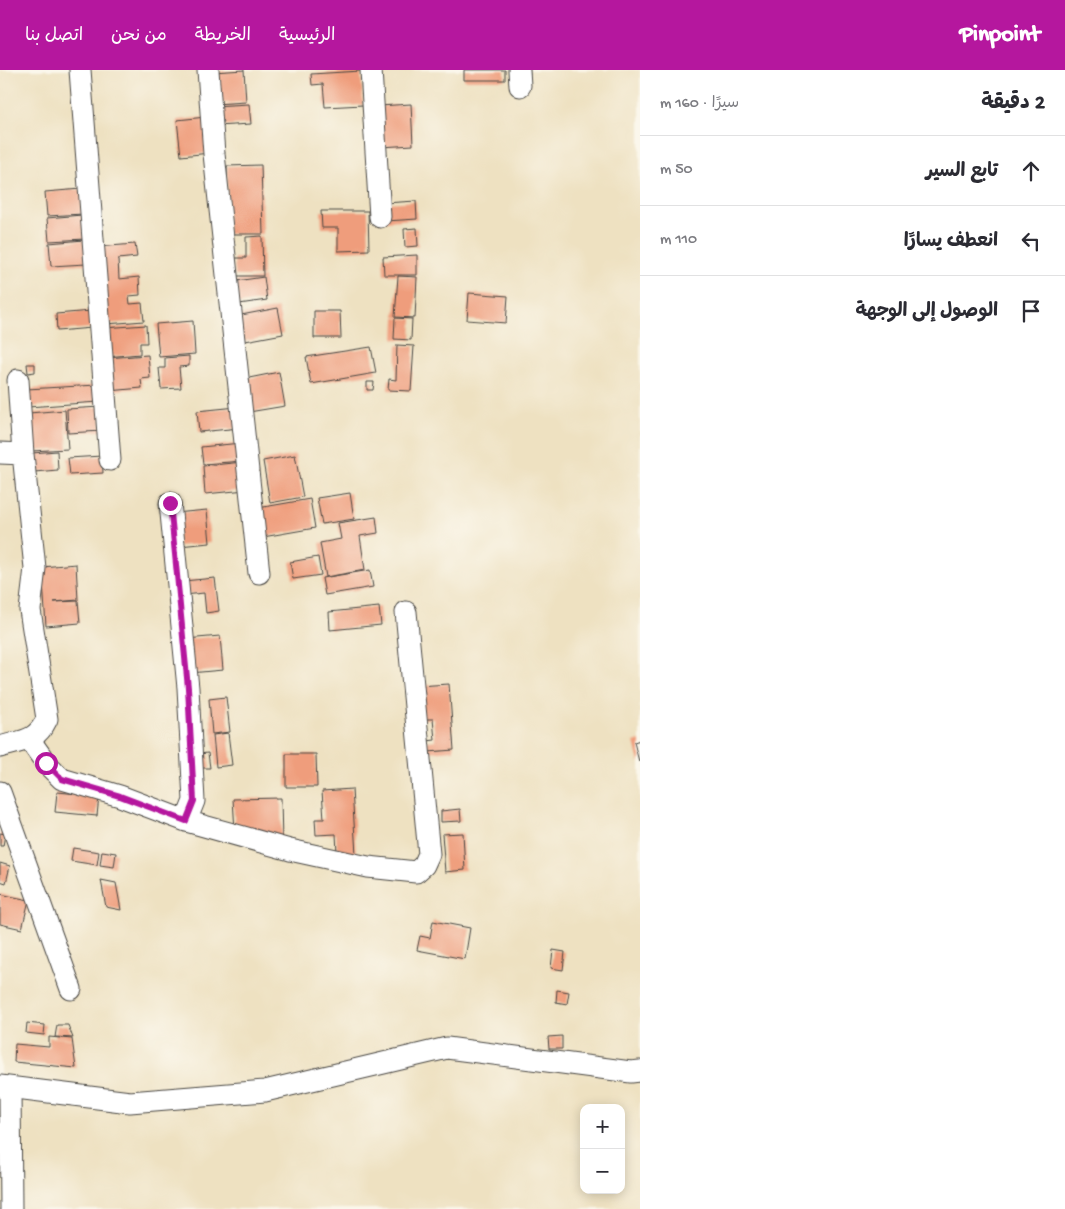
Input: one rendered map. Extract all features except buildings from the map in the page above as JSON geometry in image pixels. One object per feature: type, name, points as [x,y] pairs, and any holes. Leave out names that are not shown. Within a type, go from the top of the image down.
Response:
[{"type":"street","points":[[80,70],[110,460]]},
{"type":"street","points":[[208,70],[214,154],[258,573]]},
{"type":"street","points":[[370,70],[380,218]]},
{"type":"street","points":[[0,747],[29,739],[41,731],[47,718],[30,610],[35,568],[23,454],[18,380]]},
{"type":"street","points":[[0,453],[23,454]]},
{"type":"street","points":[[170,503],[191,735],[194,801],[186,821]]},
{"type":"street","points":[[29,739],[46,763],[62,779],[120,796],[186,821],[290,850],[368,867],[416,872],[424,865],[429,854],[406,612]]},
{"type":"street","points":[[0,792],[71,989]]},
{"type":"street","points":[[11,1209],[5,1087],[130,1102],[255,1092],[447,1048],[631,1072],[640,1071]]},
{"type":"route","points":[[46,763],[62,779],[120,796],[186,821],[194,801],[188,688],[170,503]]}]
